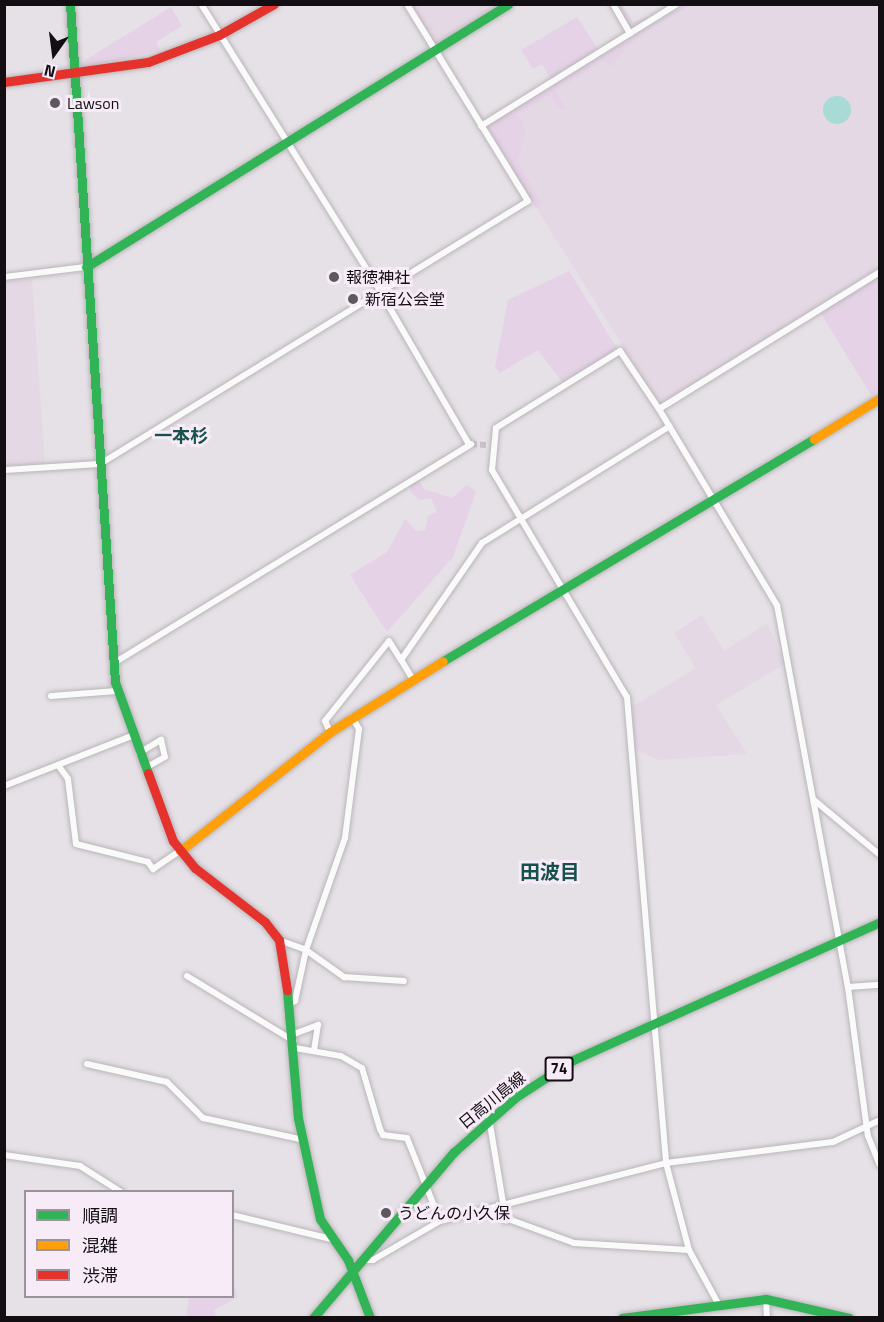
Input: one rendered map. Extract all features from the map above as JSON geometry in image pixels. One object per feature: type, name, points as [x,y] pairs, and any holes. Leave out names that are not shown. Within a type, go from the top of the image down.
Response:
[{"type":"street","points":[[70,4],[86,267],[117,691],[144,768],[180,851],[266,922],[279,940],[294,1041],[296,1099],[320,1219],[352,1273],[370,1317]]},
{"type":"street","points":[[114,663],[470,443],[380,291],[201,4]]},
{"type":"street","points":[[4,82],[74,76],[148,62],[219,35],[274,4]]},
{"type":"street","points":[[4,470],[100,464],[528,201],[407,4]]},
{"type":"street","points":[[4,277],[86,267],[508,4]]},
{"type":"street","points":[[613,4],[630,33]]},
{"type":"street","points":[[482,126],[677,4]]},
{"type":"street","points":[[659,409],[879,272]]},
{"type":"street","points":[[719,1305],[689,1250],[666,1164],[627,697],[494,477],[489,445],[501,424],[620,351],[670,426],[777,605],[840,940],[866,1125],[879,1165]]},
{"type":"street","points":[[58,765],[68,779],[76,844],[148,862],[153,869],[180,851],[330,732],[412,678],[565,592],[879,398]]},
{"type":"street","points":[[401,660],[476,550],[520,519],[670,426]]},
{"type":"street","points":[[330,732],[325,721],[389,641],[412,678]]},
{"type":"street","points":[[51,696],[117,691]]},
{"type":"street","points":[[289,1004],[295,1001],[306,950],[345,838],[359,729],[352,717]]},
{"type":"street","points":[[4,786],[134,735]]},
{"type":"street","points":[[139,753],[161,740],[165,757],[144,768]]},
{"type":"street","points":[[814,800],[879,855]]},
{"type":"street","name":"日高川島線","points":[[313,1317],[423,1187],[489,1118],[573,1060],[879,922]]},
{"type":"street","points":[[279,940],[306,950],[344,977],[404,981]]},
{"type":"street","points":[[187,976],[314,1052],[341,1056],[362,1068],[383,1135],[407,1138],[423,1187],[440,1221]]},
{"type":"street","points":[[848,987],[879,985]]},
{"type":"street","points":[[294,1041],[318,1025],[314,1052]]},
{"type":"street","points":[[87,1064],[167,1082],[203,1118],[304,1140]]},
{"type":"street","points":[[489,1118],[506,1221]]},
{"type":"street","points":[[362,1260],[373,1260],[440,1221],[489,1212],[666,1164],[833,1142],[879,1120]]},
{"type":"street","points":[[4,1155],[80,1166],[119,1190]]},
{"type":"street","points":[[489,1212],[506,1221],[574,1243],[689,1250]]},
{"type":"street","points":[[234,1215],[331,1239]]},
{"type":"street","points":[[766,1299],[767,1317]]},
{"type":"street","points":[[622,1317],[685,1315],[719,1305],[766,1299],[807,1306],[849,1317]]},
{"type":"street","points":[[807,1306],[808,1317]]},
{"type":"shaded area","points":[[409,5],[501,5],[436,45]]},
{"type":"shaded area","points":[[615,5],[622,5],[633,22],[658,13],[631,30]]},
{"type":"shaded area","points":[[684,5],[879,5],[879,267],[660,405],[486,128]]},
{"type":"shaded area","points":[[686,5],[691,5],[636,37],[610,67],[605,59],[555,90],[566,109],[562,111],[549,94],[518,114],[526,133],[517,161],[542,203],[536,208],[488,125]]},
{"type":"shaded area","points":[[171,7],[182,26],[156,42],[160,50],[83,69],[79,64]]},
{"type":"shaded area","points":[[577,17],[598,49],[551,79],[542,64],[533,69],[521,50]]},
{"type":"shaded area","points":[[837,96],[847,100],[851,110],[847,120],[837,124],[827,120],[823,110],[827,100]]},
{"type":"shaded area","points":[[569,271],[618,350],[562,382],[538,350],[500,373],[495,367],[508,300]]},
{"type":"shaded area","points":[[879,275],[879,390],[871,395],[820,312]]},
{"type":"shaded area","points":[[32,279],[45,464],[5,467],[5,281]]},
{"type":"shaded area","points":[[418,479],[424,489],[452,498],[467,485],[476,492],[453,557],[387,632],[350,575],[387,552],[405,519],[416,531],[425,530],[428,516],[437,512],[431,498],[419,500],[411,492],[410,485]]},
{"type":"shaded area","points":[[702,615],[724,651],[767,623],[785,664],[716,705],[747,754],[659,760],[634,749],[630,708],[696,668],[674,633]]},
{"type":"shaded area","points":[[234,1286],[238,1297],[214,1310],[216,1317],[186,1317],[189,1298],[234,1298]]},
{"type":"tunnel","points":[[471,444],[486,445]]},
{"type":"traffic: fast","points":[[70,4],[115,682],[148,773]]},
{"type":"traffic: fast","points":[[86,267],[508,4]]},
{"type":"traffic: fast","points":[[443,661],[814,439]]},
{"type":"traffic: fast","points":[[313,1318],[454,1152],[516,1097],[573,1060],[880,922]]},
{"type":"traffic: fast","points":[[287,990],[298,1118],[320,1219],[348,1260],[370,1318]]},
{"type":"traffic: fast","points":[[622,1318],[766,1299],[849,1318]]},
{"type":"traffic: slow","points":[[814,439],[880,398]]},
{"type":"traffic: slow","points":[[180,851],[330,732],[443,661]]},
{"type":"traffic: jam","points":[[4,82],[148,62],[219,35],[274,4]]},
{"type":"traffic: jam","points":[[148,773],[173,841],[195,868],[265,922],[279,940],[287,990]]},
{"type":"place","name":"Lawson","points":[[55,103]]},
{"type":"place","name":"報徳神社","points":[[334,277]]},
{"type":"place","name":"新宿公会堂","points":[[353,299]]},
{"type":"place","name":"うどんの小久保","points":[[386,1213]]},
{"type":"district","name":"一本杉","points":[[181,436]]},
{"type":"district","name":"田波目","points":[[550,871]]}]
